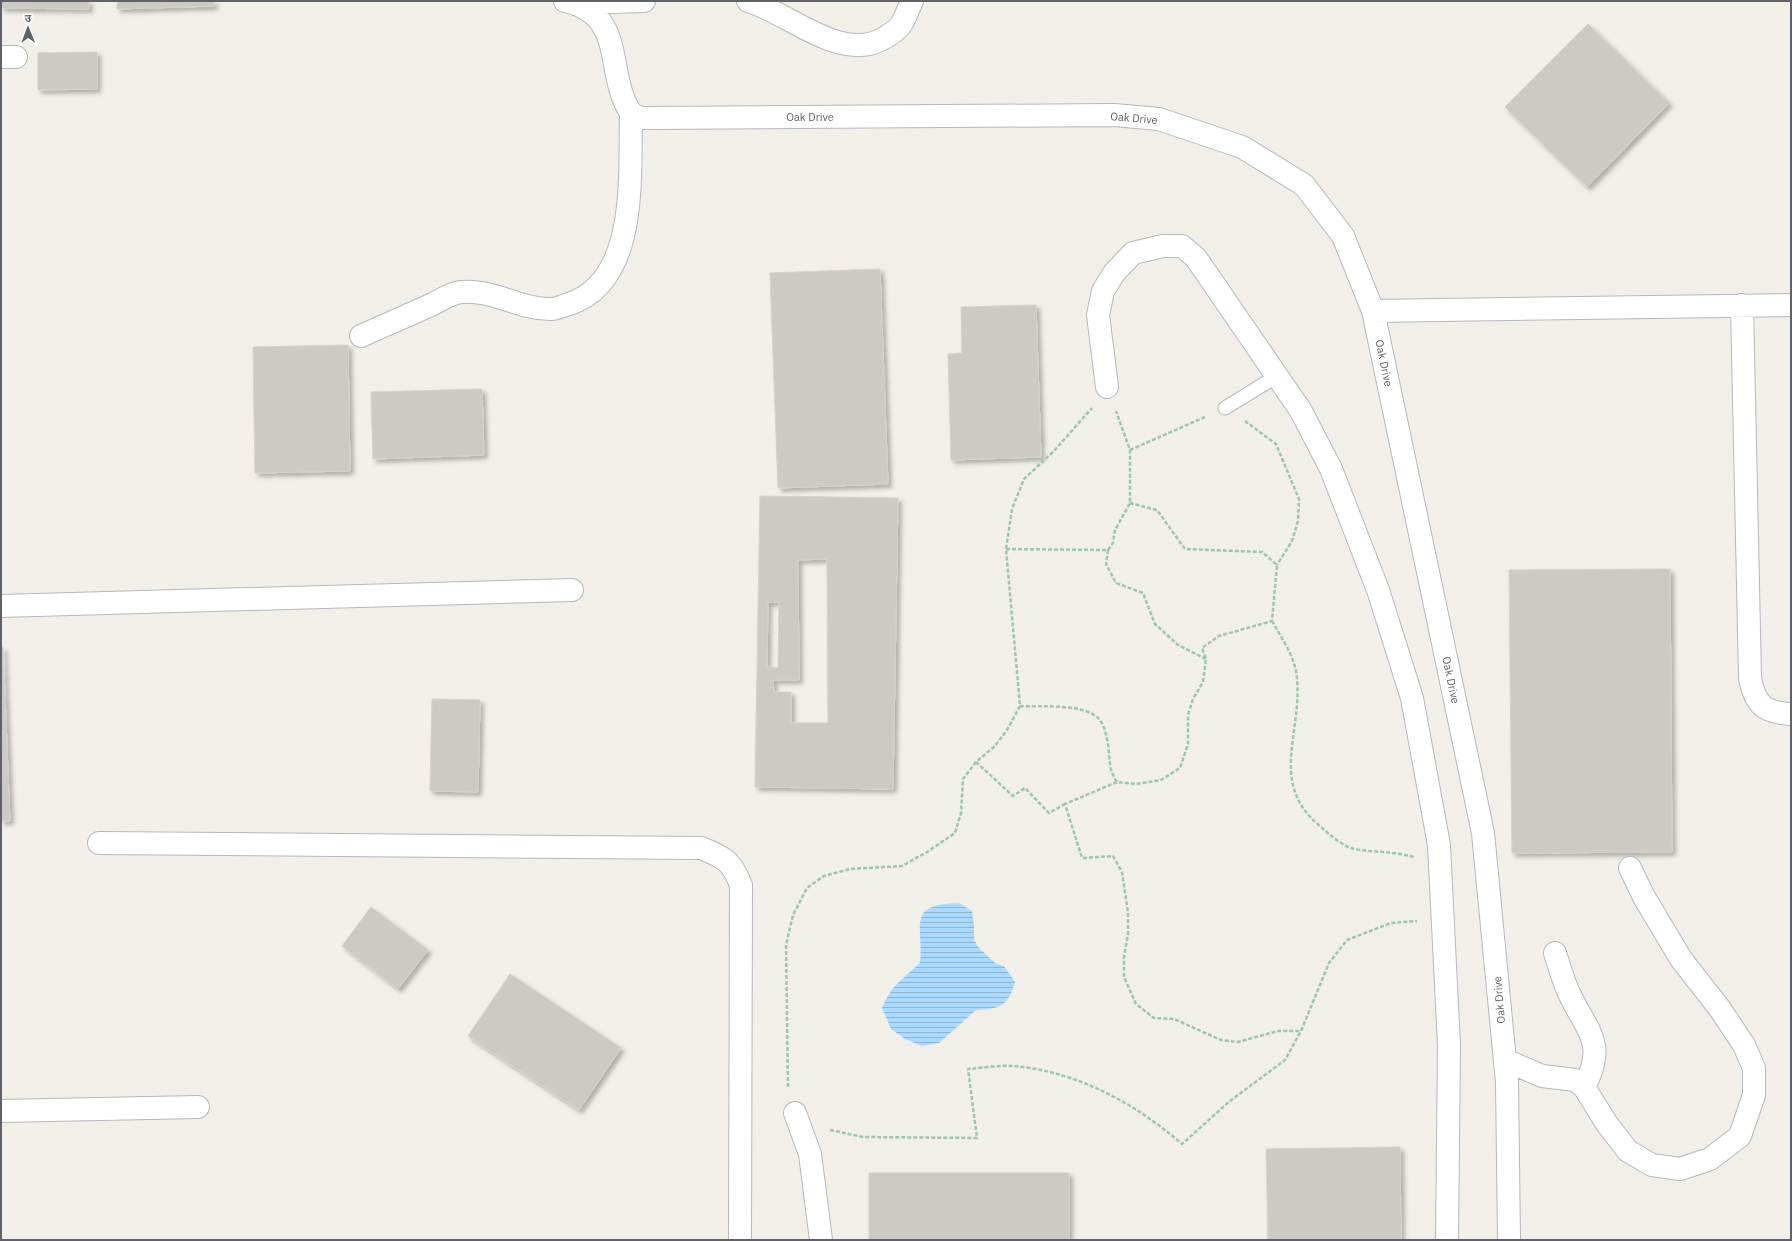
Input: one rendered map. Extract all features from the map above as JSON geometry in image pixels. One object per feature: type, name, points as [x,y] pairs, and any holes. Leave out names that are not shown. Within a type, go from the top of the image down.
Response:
[{"type":"street","points":[[570,2],[644,1]]},
{"type":"street","points":[[748,1],[762,5],[823,38],[844,44],[878,42],[902,25],[912,1]]},
{"type":"street","points":[[361,336],[458,292],[478,291],[497,295],[522,305],[552,309],[583,299],[605,279],[618,256],[625,231],[631,113],[623,101],[608,34],[598,16],[570,2]]},
{"type":"street","name":"Oak Drive","points":[[631,113],[640,118],[1114,115],[1159,119],[1242,147],[1304,184],[1342,236],[1373,311],[1483,833],[1507,1082],[1509,1240]]},
{"type":"street","points":[[1107,387],[1098,315],[1103,291],[1114,273],[1133,253],[1163,246],[1182,246],[1196,258],[1301,411],[1331,469],[1378,590],[1412,698],[1439,845],[1449,1045],[1447,1240]]},
{"type":"street","points":[[1742,305],[1750,678],[1752,690],[1762,707],[1775,713],[1791,714]]},
{"type":"street","points":[[1373,311],[1791,305]]},
{"type":"street","points":[[1,606],[572,590]]},
{"type":"street","points":[[99,843],[701,848],[722,856],[734,868],[741,885],[740,1240]]},
{"type":"street","points":[[1505,1060],[1542,1076],[1575,1080],[1584,1087],[1607,1124],[1628,1151],[1652,1164],[1680,1169],[1710,1159],[1740,1136],[1754,1095],[1754,1068],[1744,1046],[1720,1009],[1681,959],[1644,897],[1630,868]]},
{"type":"street","points":[[1555,953],[1568,990],[1592,1037],[1595,1048],[1592,1072],[1584,1087]]},
{"type":"street","points":[[1,1111],[198,1106]]},
{"type":"street","points":[[795,1113],[810,1154],[821,1240]]},
{"type":"lane","points":[[1225,408],[1276,376]]},
{"type":"path","points":[[1107,387],[1130,450],[1130,503],[1115,530],[1113,543],[1108,550],[1106,564],[1116,583],[1143,593],[1155,624],[1178,645],[1206,659]]},
{"type":"path","points":[[1107,387],[1075,429],[1024,479],[1012,509],[1006,549],[1020,706],[1007,730],[995,746],[976,762],[963,779],[961,813],[955,833],[927,852],[902,866],[850,869],[824,876],[807,888],[793,915],[786,945],[789,1100],[795,1113],[811,1125],[863,1137],[977,1138],[968,1069],[1012,1066],[1041,1071],[1111,1094],[1136,1108],[1182,1144],[1230,1101],[1284,1060],[1302,1031],[1330,963],[1346,940],[1391,923],[1421,921]]},
{"type":"path","points":[[1130,450],[1225,408],[1260,431],[1276,444],[1299,500],[1298,521],[1292,541],[1277,565],[1272,621],[1295,666],[1298,679],[1295,732],[1290,766],[1292,787],[1300,806],[1313,821],[1336,839],[1351,848],[1400,854],[1418,858]]},
{"type":"path","points":[[1130,503],[1157,510],[1185,549],[1262,552],[1277,565]]},
{"type":"path","points":[[1006,549],[1108,550]]},
{"type":"path","points":[[976,762],[1013,796],[1025,788],[1049,813],[1065,804],[1117,782],[1136,784],[1162,780],[1180,768],[1188,744],[1188,715],[1193,699],[1203,682],[1206,659],[1202,648],[1219,636],[1272,621]]},
{"type":"path","points":[[1020,706],[1073,708],[1087,712],[1099,719],[1106,731],[1108,764],[1111,774],[1117,782]]},
{"type":"path","points":[[1065,804],[1082,858],[1113,856],[1122,872],[1128,913],[1128,934],[1124,957],[1124,977],[1136,1004],[1154,1018],[1174,1019],[1221,1040],[1238,1042],[1278,1031],[1302,1031]]},
{"type":"water","points":[[959,903],[972,911],[974,940],[979,948],[995,963],[1004,966],[1015,982],[1009,996],[1002,1005],[991,1009],[976,1010],[939,1043],[922,1046],[905,1039],[891,1029],[882,1008],[894,988],[920,963],[920,928],[924,913],[931,908],[942,904]]},
{"type":"building","points":[[1,1],[89,1],[89,9],[1,8]]},
{"type":"building","points":[[117,1],[214,1],[214,6],[117,9]]},
{"type":"building","points":[[1588,24],[1669,103],[1587,187],[1505,107]]},
{"type":"building","points":[[97,52],[97,89],[38,90],[38,53]]},
{"type":"building","points":[[880,269],[888,484],[778,488],[770,273]]},
{"type":"building","points":[[1036,305],[1041,457],[951,460],[948,354],[962,353],[961,307]]},
{"type":"building","points":[[348,345],[350,471],[255,473],[253,347]]},
{"type":"building","points":[[482,389],[484,455],[373,459],[371,392]]},
{"type":"building","points":[[760,496],[898,498],[893,789],[755,787]],"holes":[[[827,559],[828,723],[791,723],[791,692],[774,692],[773,680],[799,680],[798,560]],[[768,602],[779,602],[778,668],[767,667]]]},
{"type":"building","points":[[1670,569],[1672,852],[1512,853],[1509,570]]},
{"type":"building","points":[[1,647],[3,647],[10,821],[1,821]]},
{"type":"building","points":[[432,699],[480,700],[478,792],[430,791]]},
{"type":"building","points":[[371,907],[428,950],[398,989],[342,946]]},
{"type":"building","points":[[510,974],[621,1048],[579,1110],[468,1036]]},
{"type":"building","points":[[1400,1147],[1401,1240],[1268,1240],[1266,1149]]},
{"type":"building","points":[[869,1173],[1069,1173],[1069,1240],[869,1240]]}]
